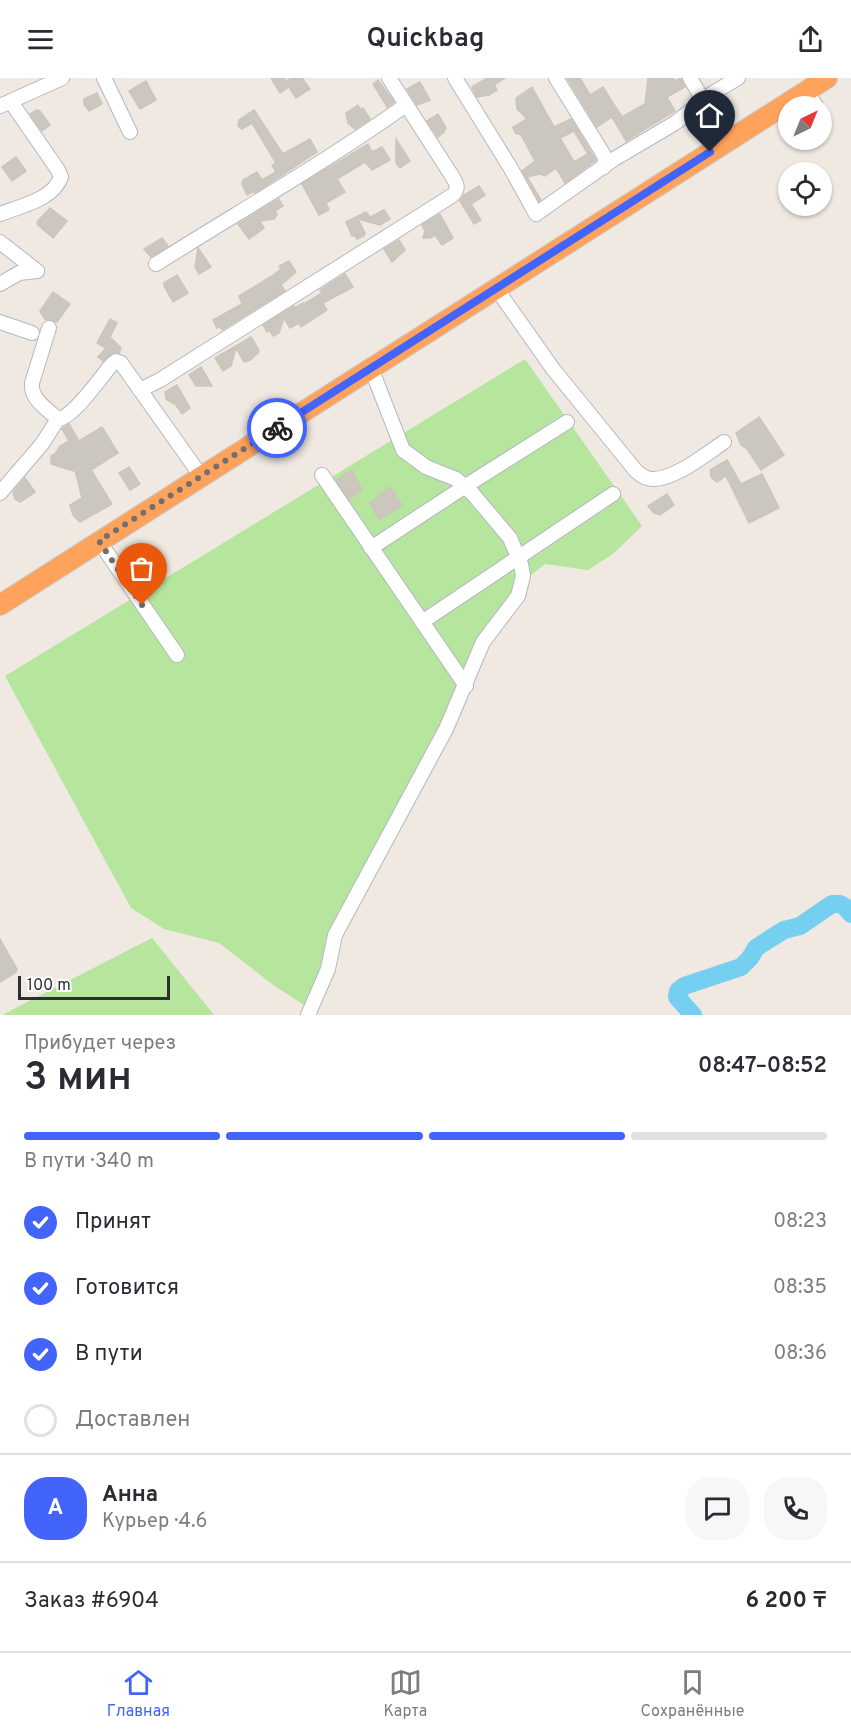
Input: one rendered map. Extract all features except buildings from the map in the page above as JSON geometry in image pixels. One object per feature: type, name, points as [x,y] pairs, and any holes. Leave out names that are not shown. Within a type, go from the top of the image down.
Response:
[{"type":"highway","points":[[813,96],[827,78]]},
{"type":"highway","points":[[0,605],[496,288],[778,119]]},
{"type":"street","points":[[0,214],[42,198],[54,188],[61,177],[58,170],[5,104],[62,78]]},
{"type":"street","points":[[104,78],[130,132]]},
{"type":"street","points":[[140,390],[160,380],[453,195],[457,184],[389,78]]},
{"type":"street","points":[[455,78],[536,214],[604,167],[675,123],[703,100],[738,78]]},
{"type":"street","points":[[556,78],[602,152],[605,158],[604,167]]},
{"type":"street","points":[[690,78],[703,100]]},
{"type":"street","points":[[156,264],[306,172],[406,105]]},
{"type":"street","points":[[0,242],[37,271],[19,273],[0,284]]},
{"type":"street","points":[[496,288],[553,369],[636,471],[645,478],[664,478],[724,442]]},
{"type":"street","points":[[0,322],[32,333]]},
{"type":"street","points":[[49,328],[31,391],[36,400],[58,419]]},
{"type":"street","points":[[0,493],[42,444],[58,419],[68,416],[116,361],[121,363],[201,476]]},
{"type":"street","points":[[308,1015],[328,969],[335,935],[446,729],[483,642],[513,605],[522,588],[523,576],[518,556],[510,538],[499,524],[456,479],[426,467],[403,450],[371,368]]},
{"type":"street","points":[[371,548],[567,422]]},
{"type":"street","points":[[322,475],[466,686]]},
{"type":"street","points":[[422,622],[613,494]]},
{"type":"street","points":[[99,541],[177,655]]},
{"type":"green space","points":[[525,359],[642,526],[614,553],[588,570],[545,564],[520,584],[434,735],[344,913],[305,1006],[219,943],[164,929],[131,908],[5,676]]},
{"type":"green space","points":[[152,938],[214,1015],[2,1015]]},
{"type":"waterway","points":[[693,1015],[677,997],[678,991],[684,986],[741,967],[756,948],[784,930],[800,926],[832,904],[840,904],[851,914]]},
{"type":"way so far","points":[[142,605],[99,541],[277,428]]},
{"type":"route","points":[[277,428],[710,152]]}]
